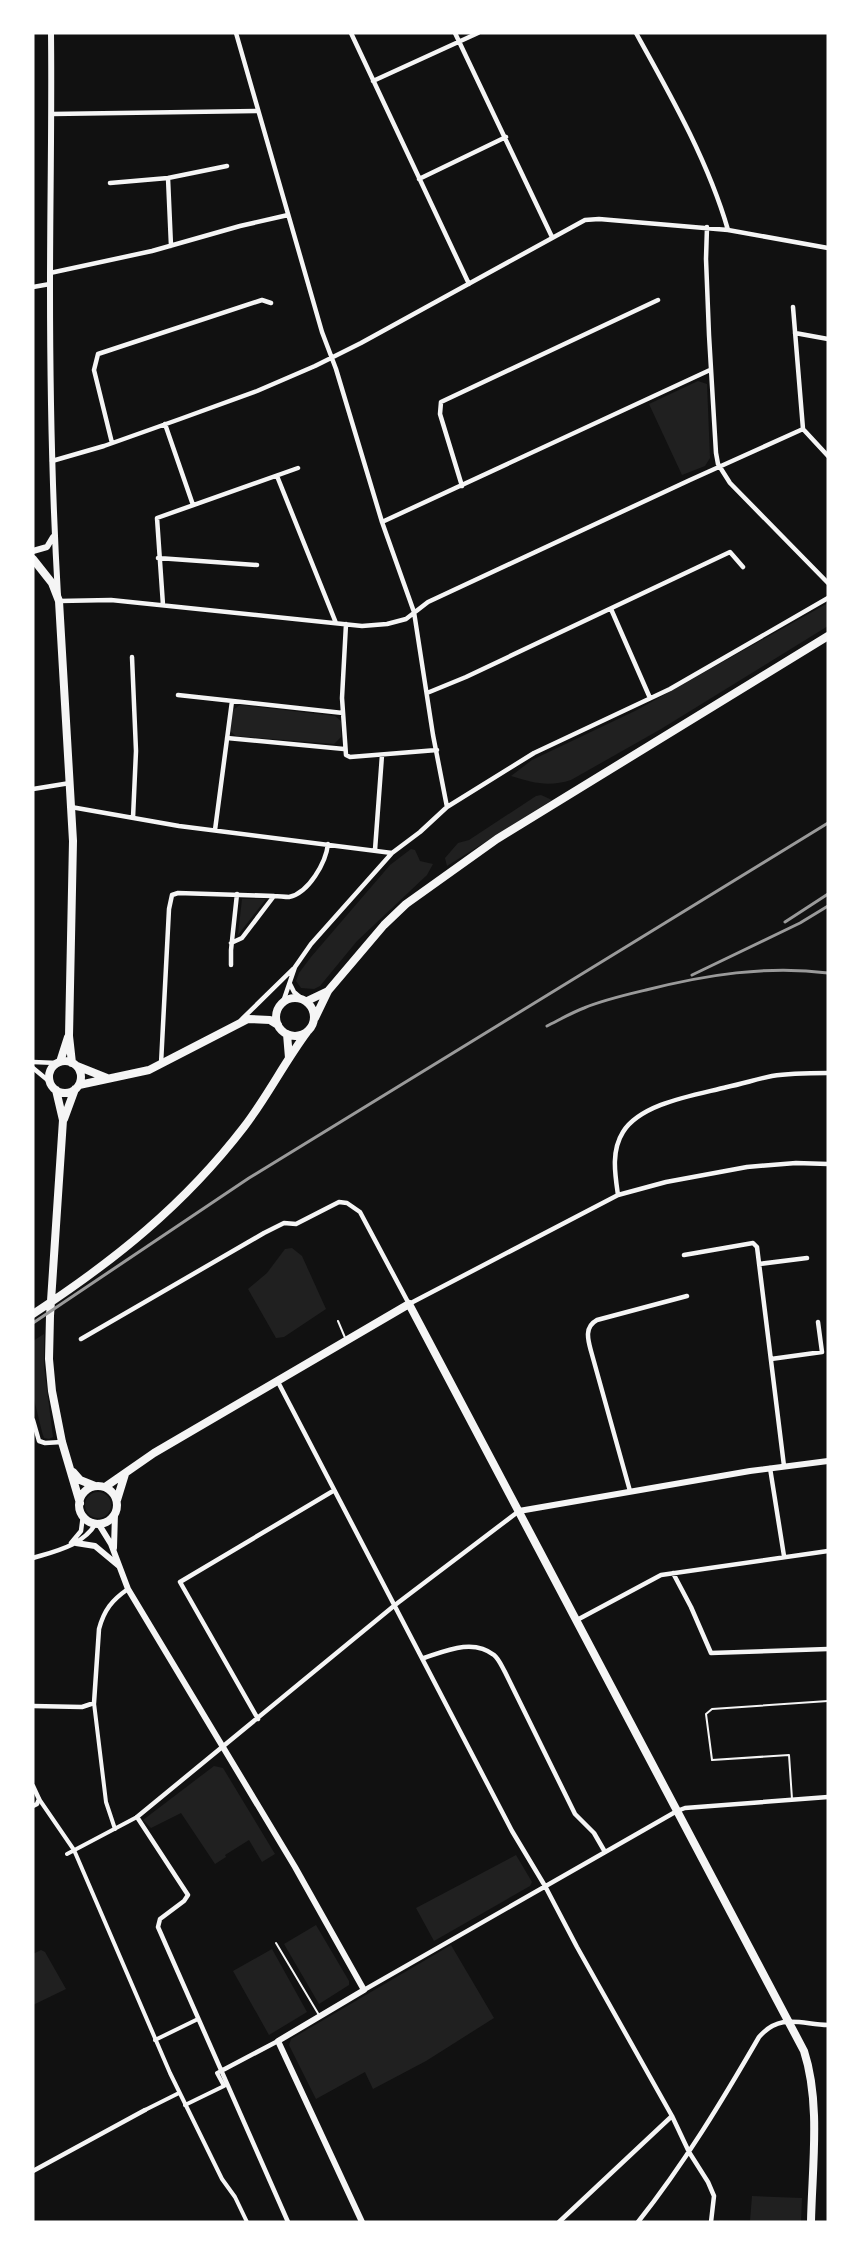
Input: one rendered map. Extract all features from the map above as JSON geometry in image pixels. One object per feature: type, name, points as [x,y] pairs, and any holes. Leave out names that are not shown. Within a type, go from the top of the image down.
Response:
[{"type":"main road","points":[[33,560],[48,577],[59,601],[70,783],[73,842],[69,1036],[74,1064],[81,1075],[63,1120]]},
{"type":"main road","points":[[33,1314],[90,1277],[155,1223],[209,1169],[245,1126],[313,1024],[328,991],[384,925],[406,904],[497,839],[828,636]]},
{"type":"main road","points":[[56,1090],[66,1093],[109,1079],[131,1075],[161,1064],[238,1024],[257,1018],[289,999],[304,1000],[328,991]]},
{"type":"main road","points":[[304,1000],[314,1011],[315,1018]]},
{"type":"main road","points":[[278,1025],[276,1019],[281,1004]]},
{"type":"main road","points":[[257,1018],[270,1020],[287,1034],[299,1036],[307,1032]]},
{"type":"main road","points":[[287,1034],[289,1059]]},
{"type":"main road","points":[[69,1036],[58,1063],[50,1071],[50,1082],[56,1090],[63,1120],[50,1316],[49,1359],[52,1391],[62,1442],[83,1515],[87,1520],[97,1523],[108,1520],[115,1513],[125,1474]]},
{"type":"main road","points":[[58,1063],[74,1064],[109,1079]]},
{"type":"main road","points":[[105,1487],[154,1454],[409,1304],[804,2051],[812,2085],[811,2222]]},
{"type":"main road","points":[[72,1471],[80,1480],[105,1487],[112,1492],[117,1502]]},
{"type":"main road","points":[[80,1503],[83,1494],[95,1486]]},
{"type":"street","points":[[51,33],[52,461],[59,601],[111,600],[346,624],[387,624],[406,619],[428,602],[803,429]]},
{"type":"street","points":[[236,33],[331,358],[382,522],[414,612],[447,807]]},
{"type":"street","points":[[351,33],[469,284]]},
{"type":"street","points":[[455,33],[552,237]]},
{"type":"street","points":[[373,81],[478,33]]},
{"type":"street","points":[[636,33],[691,138],[722,210],[728,230]]},
{"type":"street","points":[[52,114],[258,111]]},
{"type":"street","points":[[419,179],[506,137]]},
{"type":"street","points":[[110,183],[168,178],[227,166]]},
{"type":"street","points":[[168,178],[171,246]]},
{"type":"street","points":[[50,273],[171,246],[288,215]]},
{"type":"street","points":[[52,461],[112,443],[256,391],[331,358],[578,222],[590,219],[707,227],[828,248]]},
{"type":"street","points":[[707,227],[710,370],[719,467],[730,483],[828,584]]},
{"type":"street","points":[[33,287],[50,284]]},
{"type":"street","points":[[112,443],[94,370],[98,354],[262,300],[271,303]]},
{"type":"street","points":[[462,486],[440,414],[441,402],[658,300]]},
{"type":"street","points":[[793,308],[803,429],[828,456]]},
{"type":"street","points":[[795,333],[828,339]]},
{"type":"street","points":[[382,522],[710,370]]},
{"type":"street","points":[[165,424],[194,505]]},
{"type":"street","points":[[163,605],[157,518],[298,468]]},
{"type":"street","points":[[277,476],[336,623]]},
{"type":"street","points":[[33,551],[47,547],[53,540],[55,531]]},
{"type":"street","points":[[427,693],[476,673],[730,552],[743,567]]},
{"type":"street","points":[[158,558],[257,565]]},
{"type":"street","points":[[238,1024],[295,967],[311,944],[392,853],[420,832],[447,807],[534,753],[650,698],[719,662],[828,598]]},
{"type":"street","points":[[611,609],[650,698]]},
{"type":"street","points":[[346,624],[343,713],[346,755],[350,757],[437,750]]},
{"type":"street","points":[[132,657],[136,751],[132,818]]},
{"type":"street","points":[[178,695],[343,713]]},
{"type":"street","points":[[215,830],[232,701]]},
{"type":"street","points":[[227,738],[344,749]]},
{"type":"street","points":[[375,850],[382,755]]},
{"type":"street","points":[[33,789],[70,783]]},
{"type":"street","points":[[71,807],[215,830],[392,853]]},
{"type":"street","points":[[161,1064],[172,896],[178,893],[289,897],[303,890],[318,870],[325,857],[328,844]]},
{"type":"street","points":[[231,965],[231,943],[237,894]]},
{"type":"street","points":[[231,943],[242,938],[274,896]]},
{"type":"street","points":[[281,1004],[295,967]]},
{"type":"street","points":[[290,984],[304,1000]]},
{"type":"street","points":[[33,1062],[58,1063]]},
{"type":"street","points":[[33,1068],[50,1082]]},
{"type":"street","points":[[618,1195],[615,1167],[616,1146],[624,1130],[641,1115],[669,1103],[754,1080],[774,1076],[828,1073]]},
{"type":"street","points":[[81,1339],[264,1233],[284,1224],[296,1224],[339,1202],[347,1203],[360,1212],[409,1304],[618,1195],[666,1182],[747,1167],[796,1163],[828,1164]]},
{"type":"street","points":[[684,1255],[753,1243],[757,1247],[784,1466]]},
{"type":"street","points":[[759,1264],[807,1258]]},
{"type":"street","points":[[630,1491],[591,1352],[588,1331],[592,1323],[597,1320],[687,1296]]},
{"type":"street","points":[[771,1359],[822,1352],[818,1322]]},
{"type":"street","points":[[278,1382],[333,1491],[424,1658],[472,1757],[672,2116],[689,2152],[708,2182],[714,2196],[711,2222]]},
{"type":"street","points":[[33,1420],[39,1441],[62,1442]]},
{"type":"street","points":[[67,1854],[137,1817],[395,1605],[519,1511],[770,1468],[828,1461]]},
{"type":"street","points":[[770,1468],[784,1556]]},
{"type":"street","points":[[258,1719],[180,1582],[333,1491]]},
{"type":"street","points":[[115,1513],[113,1531],[115,1555]]},
{"type":"street","points":[[66,1546],[78,1535],[83,1515]]},
{"type":"street","points":[[33,1558],[76,1543],[91,1532],[97,1523],[106,1534],[128,1589],[295,1867],[364,1990]]},
{"type":"street","points":[[76,1543],[99,1548],[119,1566]]},
{"type":"street","points":[[577,1620],[651,1580],[673,1573],[828,1551]]},
{"type":"street","points":[[673,1573],[711,1653],[828,1649]]},
{"type":"street","points":[[115,1829],[106,1802],[94,1703],[99,1629],[110,1604],[128,1589]]},
{"type":"street","points":[[424,1658],[452,1648],[466,1647],[486,1651],[495,1656],[506,1672],[575,1814],[594,1833],[605,1852]]},
{"type":"street","points":[[33,1706],[82,1707],[91,1706],[94,1703]]},
{"type":"street","points":[[33,1786],[39,1799],[74,1850],[179,2093],[222,2179],[235,2197],[247,2222]]},
{"type":"street","points":[[185,2105],[224,2086],[217,2073],[278,2041],[677,1811],[685,1808],[828,1797]]},
{"type":"street","points":[[33,1806],[39,1799]]},
{"type":"street","points":[[137,1817],[188,1895],[184,1902],[160,1919],[158,1927],[288,2222]]},
{"type":"street","points":[[155,2040],[198,2019]]},
{"type":"street","points":[[638,2222],[660,2194],[722,2102],[759,2037],[774,2024],[788,2020],[828,2025]]},
{"type":"street","points":[[278,2041],[362,2222]]},
{"type":"street","points":[[33,2171],[179,2093]]},
{"type":"street","points":[[559,2222],[672,2116]]},
{"type":"lane","points":[[338,1321],[347,1341]]},
{"type":"lane","points":[[792,1799],[789,1755],[712,1760],[706,1714],[712,1710],[828,1701]]},
{"type":"lane","points":[[276,1943],[320,2017]]},
{"type":"shaded area","points":[[698,381],[707,384],[710,458],[705,466],[682,475],[649,404]]},
{"type":"shaded area","points":[[828,603],[828,626],[661,729],[571,780],[541,783],[511,776],[532,760],[637,710]]},
{"type":"shaded area","points":[[240,705],[335,716],[341,721],[341,737],[334,744],[236,736],[230,731],[233,710]]},
{"type":"shaded area","points":[[541,795],[552,800],[447,866],[445,858],[458,843],[469,840],[536,796]]},
{"type":"shaded area","points":[[411,849],[415,850],[420,861],[433,864],[427,875],[357,941],[320,986],[314,989],[301,988],[296,981],[311,957],[390,865]]},
{"type":"shaded area","points":[[242,899],[266,899],[238,935]]},
{"type":"shaded area","points":[[292,1248],[302,1256],[326,1309],[284,1337],[276,1338],[248,1289],[267,1273],[285,1249]]},
{"type":"shaded area","points":[[44,1334],[44,1366],[53,1437],[49,1439],[44,1438],[33,1395],[33,1341]]},
{"type":"shaded area","points":[[98,1492],[107,1496],[111,1505],[107,1514],[98,1518],[89,1514],[85,1505],[89,1496]]},
{"type":"shaded area","points":[[214,1766],[223,1768],[275,1854],[262,1862],[249,1840],[215,1864],[181,1813],[151,1828],[143,1820]]},
{"type":"shaded area","points":[[516,1855],[532,1882],[530,1886],[434,1941],[416,1908]]},
{"type":"shaded area","points":[[316,1925],[349,1981],[349,1985],[319,2004],[284,1944]]},
{"type":"shaded area","points":[[451,1945],[494,2018],[426,2061],[373,2089],[365,2072],[316,2099],[289,2045],[291,2039]]},
{"type":"shaded area","points":[[272,1949],[307,2012],[269,2035],[233,1971]]},
{"type":"shaded area","points":[[41,1950],[45,1952],[66,1989],[33,2005],[33,1954]]},
{"type":"shaded area","points":[[752,2196],[802,2198],[801,2222],[718,2222],[720,2220],[750,2221]]},
{"type":"railway","points":[[33,1323],[249,1178],[828,823]]},
{"type":"railway","points":[[785,922],[828,894]]},
{"type":"railway","points":[[692,975],[800,923],[828,906]]},
{"type":"railway","points":[[547,1026],[574,1012],[599,1003],[691,980],[759,971],[828,973]]}]
